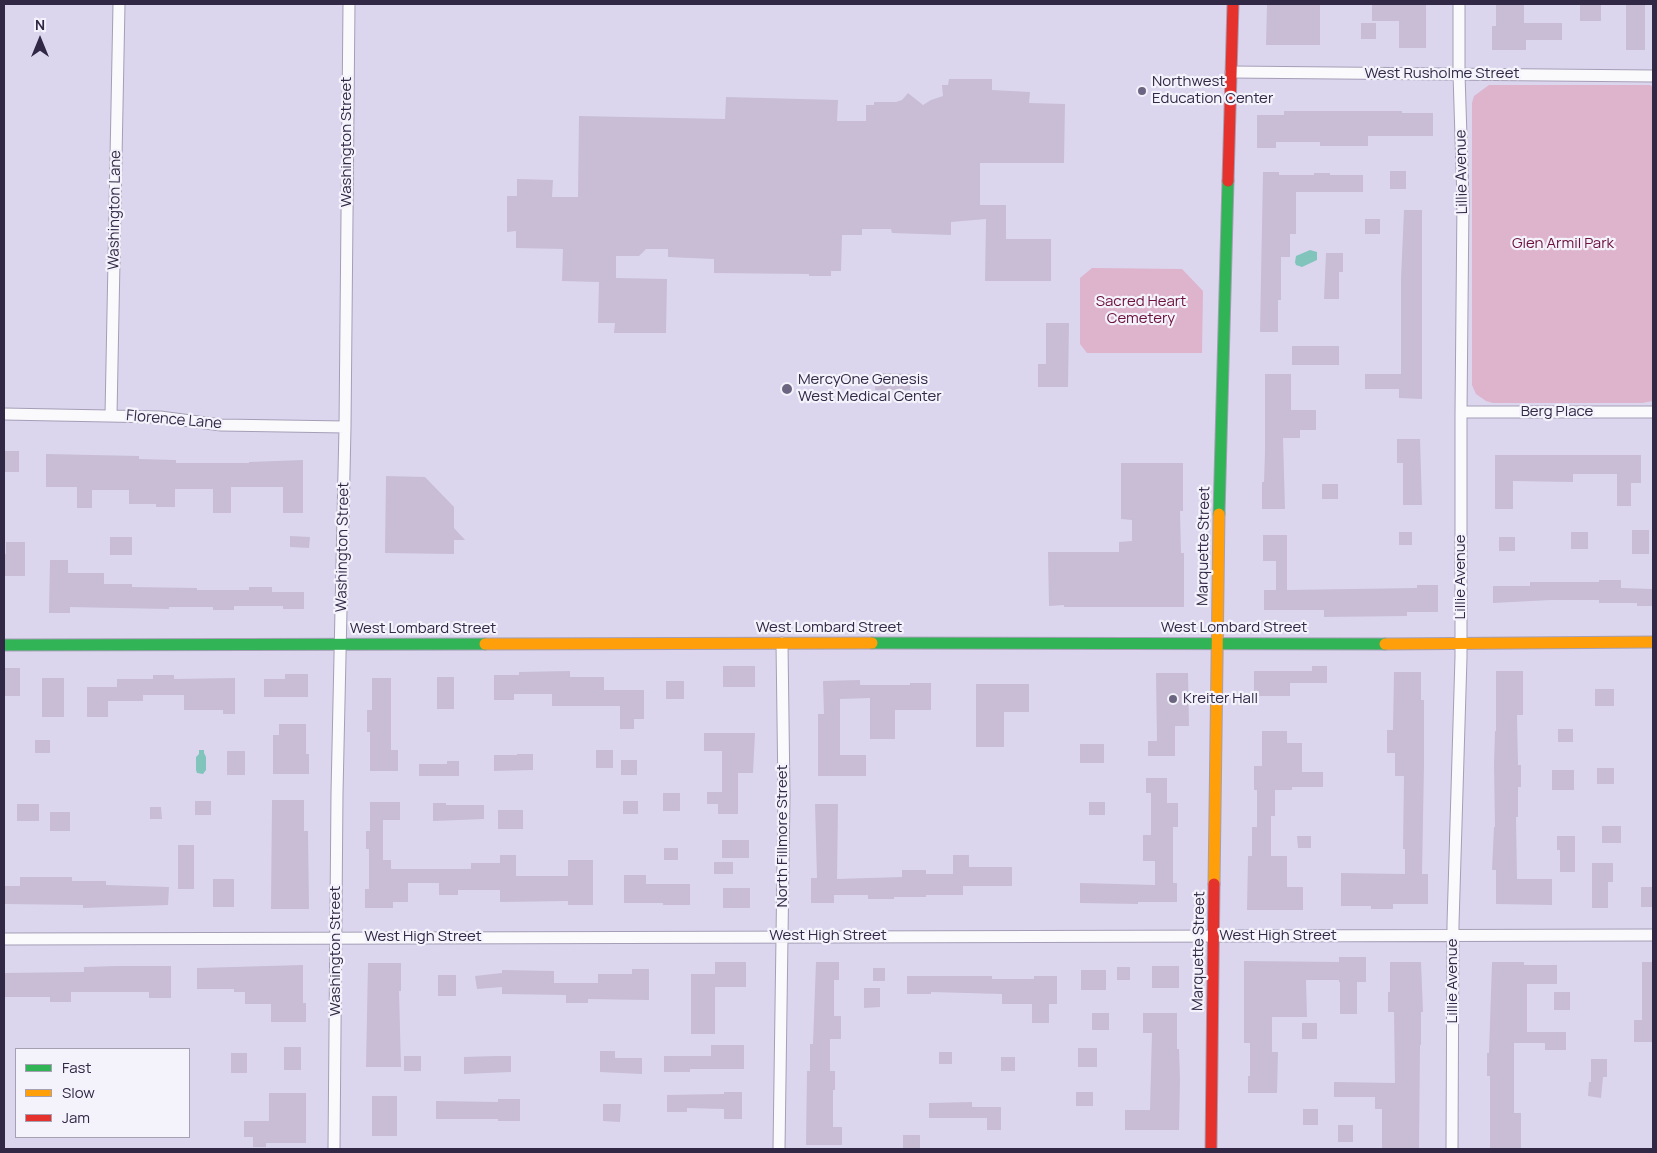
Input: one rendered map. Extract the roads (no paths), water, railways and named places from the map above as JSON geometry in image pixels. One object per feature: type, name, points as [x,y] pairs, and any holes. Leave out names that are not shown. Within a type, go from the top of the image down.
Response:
[{"type":"street","name":"Washington Lane","points":[[111,415],[119,4]]},
{"type":"street","name":"Washington Street","points":[[334,1149],[345,427],[349,4]]},
{"type":"street","name":"Marquette Street","points":[[1212,1149],[1217,643],[1233,4]]},
{"type":"street","name":"Lillie Avenue","points":[[1452,1149],[1453,935],[1460,643],[1463,201],[1459,4]]},
{"type":"street","name":"West Rusholme Street","points":[[1232,72],[1653,76]]},
{"type":"street","name":"Berg Place","points":[[1461,412],[1653,412]]},
{"type":"street","name":"Florence Lane","points":[[4,414],[111,415],[160,417],[222,425],[345,427]]},
{"type":"street","name":"West Lombard Street","points":[[4,645],[1653,642]]},
{"type":"street","name":"North Fillmore Street","points":[[779,1149],[784,795],[782,643]]},
{"type":"street","name":"West High Street","points":[[4,939],[1653,935]]},
{"type":"place","name":"Northwest Education Center","points":[[1142,91]]},
{"type":"place","name":"MercyOne Genesis West Medical Center","points":[[787,389]]},
{"type":"place","name":"Kreiter Hall","points":[[1173,699]]},
{"type":"park label","name":"Glen Armil Park","points":[[1563,244]]},
{"type":"park label","name":"Sacred Heart Cemetery","points":[[1141,310]]}]
